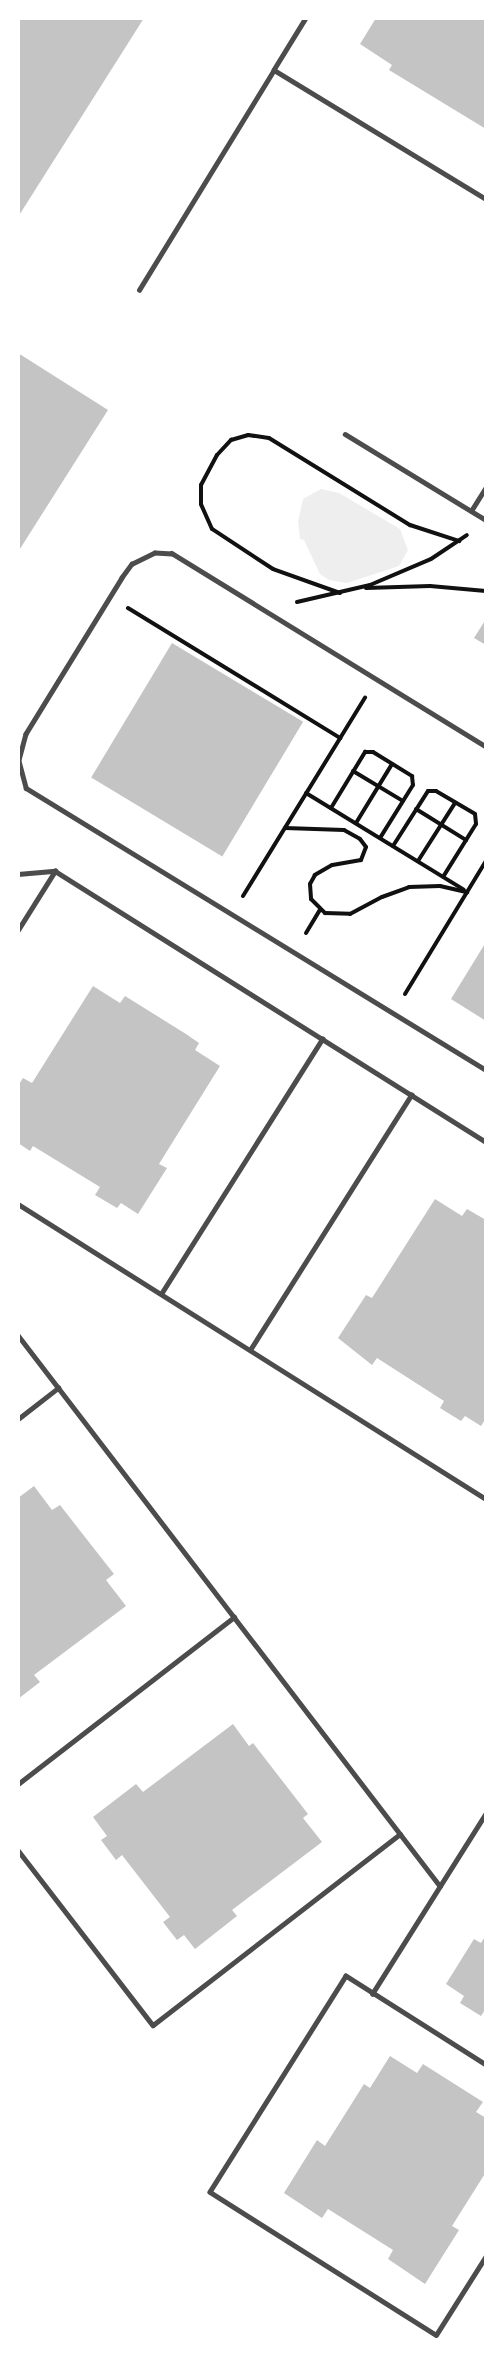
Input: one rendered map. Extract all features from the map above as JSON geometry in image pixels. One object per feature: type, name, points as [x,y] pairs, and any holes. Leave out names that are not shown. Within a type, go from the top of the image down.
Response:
[{"type":"lane","points":[[139,290],[306,18]]},
{"type":"lane","points":[[274,70],[486,199]]},
{"type":"lane","points":[[345,434],[486,520]]},
{"type":"lane","points":[[471,511],[486,487]]},
{"type":"lane","points":[[486,747],[172,554],[155,553],[132,564],[20,747],[19,762],[26,788],[486,1070]]},
{"type":"lane","points":[[18,874],[55,871],[486,1142]]},
{"type":"lane","points":[[18,930],[55,871]]},
{"type":"lane","points":[[161,1294],[322,1039]]},
{"type":"lane","points":[[250,1350],[411,1095]]},
{"type":"lane","points":[[18,1204],[486,1499]]},
{"type":"lane","points":[[18,1335],[440,1886]]},
{"type":"lane","points":[[18,1419],[58,1388]]},
{"type":"lane","points":[[18,1784],[234,1617]]},
{"type":"lane","points":[[372,1994],[486,1813]]},
{"type":"lane","points":[[18,1850],[153,2025],[400,1834]]},
{"type":"lane","points":[[486,2065],[346,1977],[210,2192],[436,2335],[486,2256]]},
{"type":"path","points":[[340,593],[273,569],[212,529],[201,504],[201,485],[217,455],[231,440],[248,435],[268,438],[410,525],[459,541]]},
{"type":"path","points":[[258,607],[359,588],[430,559],[477,529]]},
{"type":"path","points":[[359,588],[410,585],[486,591]]},
{"type":"path","points":[[110,598],[340,738]]},
{"type":"path","points":[[232,914],[376,679]]},
{"type":"path","points":[[331,808],[367,751],[392,764],[414,780],[380,838]]},
{"type":"path","points":[[356,823],[392,764]]},
{"type":"path","points":[[353,771],[403,801]]},
{"type":"path","points":[[393,846],[416,809],[432,789],[455,802],[477,819],[443,877]]},
{"type":"path","points":[[306,793],[467,892]]},
{"type":"path","points":[[418,861],[455,802]]},
{"type":"path","points":[[416,809],[466,840]]},
{"type":"path","points":[[285,828],[337,829],[360,839],[366,851],[361,860],[332,865],[315,875],[310,891],[320,910],[350,914],[399,890],[422,885],[467,892]]},
{"type":"path","points":[[360,839],[366,829]]},
{"type":"path","points":[[393,1013],[486,861]]},
{"type":"shaded area","points":[[321,489],[339,493],[400,529],[408,550],[399,566],[347,583],[329,580],[320,574],[304,540],[300,539],[298,522],[303,499]]},
{"type":"building","points":[[18,18],[144,18],[18,217]]},
{"type":"building","points":[[376,18],[486,18],[486,129],[389,70],[392,65],[360,44]]},
{"type":"building","points":[[18,353],[108,410],[18,552]]},
{"type":"building","points":[[486,619],[486,645],[474,638]]},
{"type":"building","points":[[172,643],[303,722],[222,856],[91,778]]},
{"type":"building","points":[[486,942],[486,1021],[451,999]]},
{"type":"building","points":[[93,986],[120,1003],[125,996],[186,1034],[199,1043],[195,1050],[220,1066],[159,1164],[167,1168],[138,1214],[121,1203],[117,1208],[95,1195],[100,1187],[33,1146],[30,1151],[18,1143],[18,1086],[23,1078],[32,1083]]},
{"type":"building","points":[[435,1199],[462,1216],[467,1209],[486,1220],[486,1418],[481,1426],[465,1416],[461,1421],[440,1408],[444,1401],[377,1358],[372,1365],[338,1338],[366,1295],[372,1298]]},
{"type":"building","points":[[34,1486],[52,1510],[60,1505],[114,1574],[106,1580],[126,1606],[34,1675],[40,1682],[18,1699],[18,1498]]},
{"type":"building","points":[[233,1724],[249,1746],[253,1743],[308,1814],[303,1818],[322,1842],[232,1910],[237,1916],[195,1949],[184,1935],[177,1940],[163,1922],[170,1917],[122,1855],[116,1860],[101,1840],[107,1836],[93,1817],[136,1784],[143,1792]]},
{"type":"building","points":[[486,1935],[486,2008],[481,2016],[460,2003],[464,1996],[446,1984],[474,1939],[481,1943]]},
{"type":"building","points":[[390,2056],[417,2073],[423,2064],[483,2102],[476,2112],[486,2118],[486,2172],[452,2226],[459,2230],[425,2284],[388,2259],[393,2250],[328,2209],[322,2218],[284,2193],[317,2140],[325,2146],[364,2084],[370,2088]]}]
